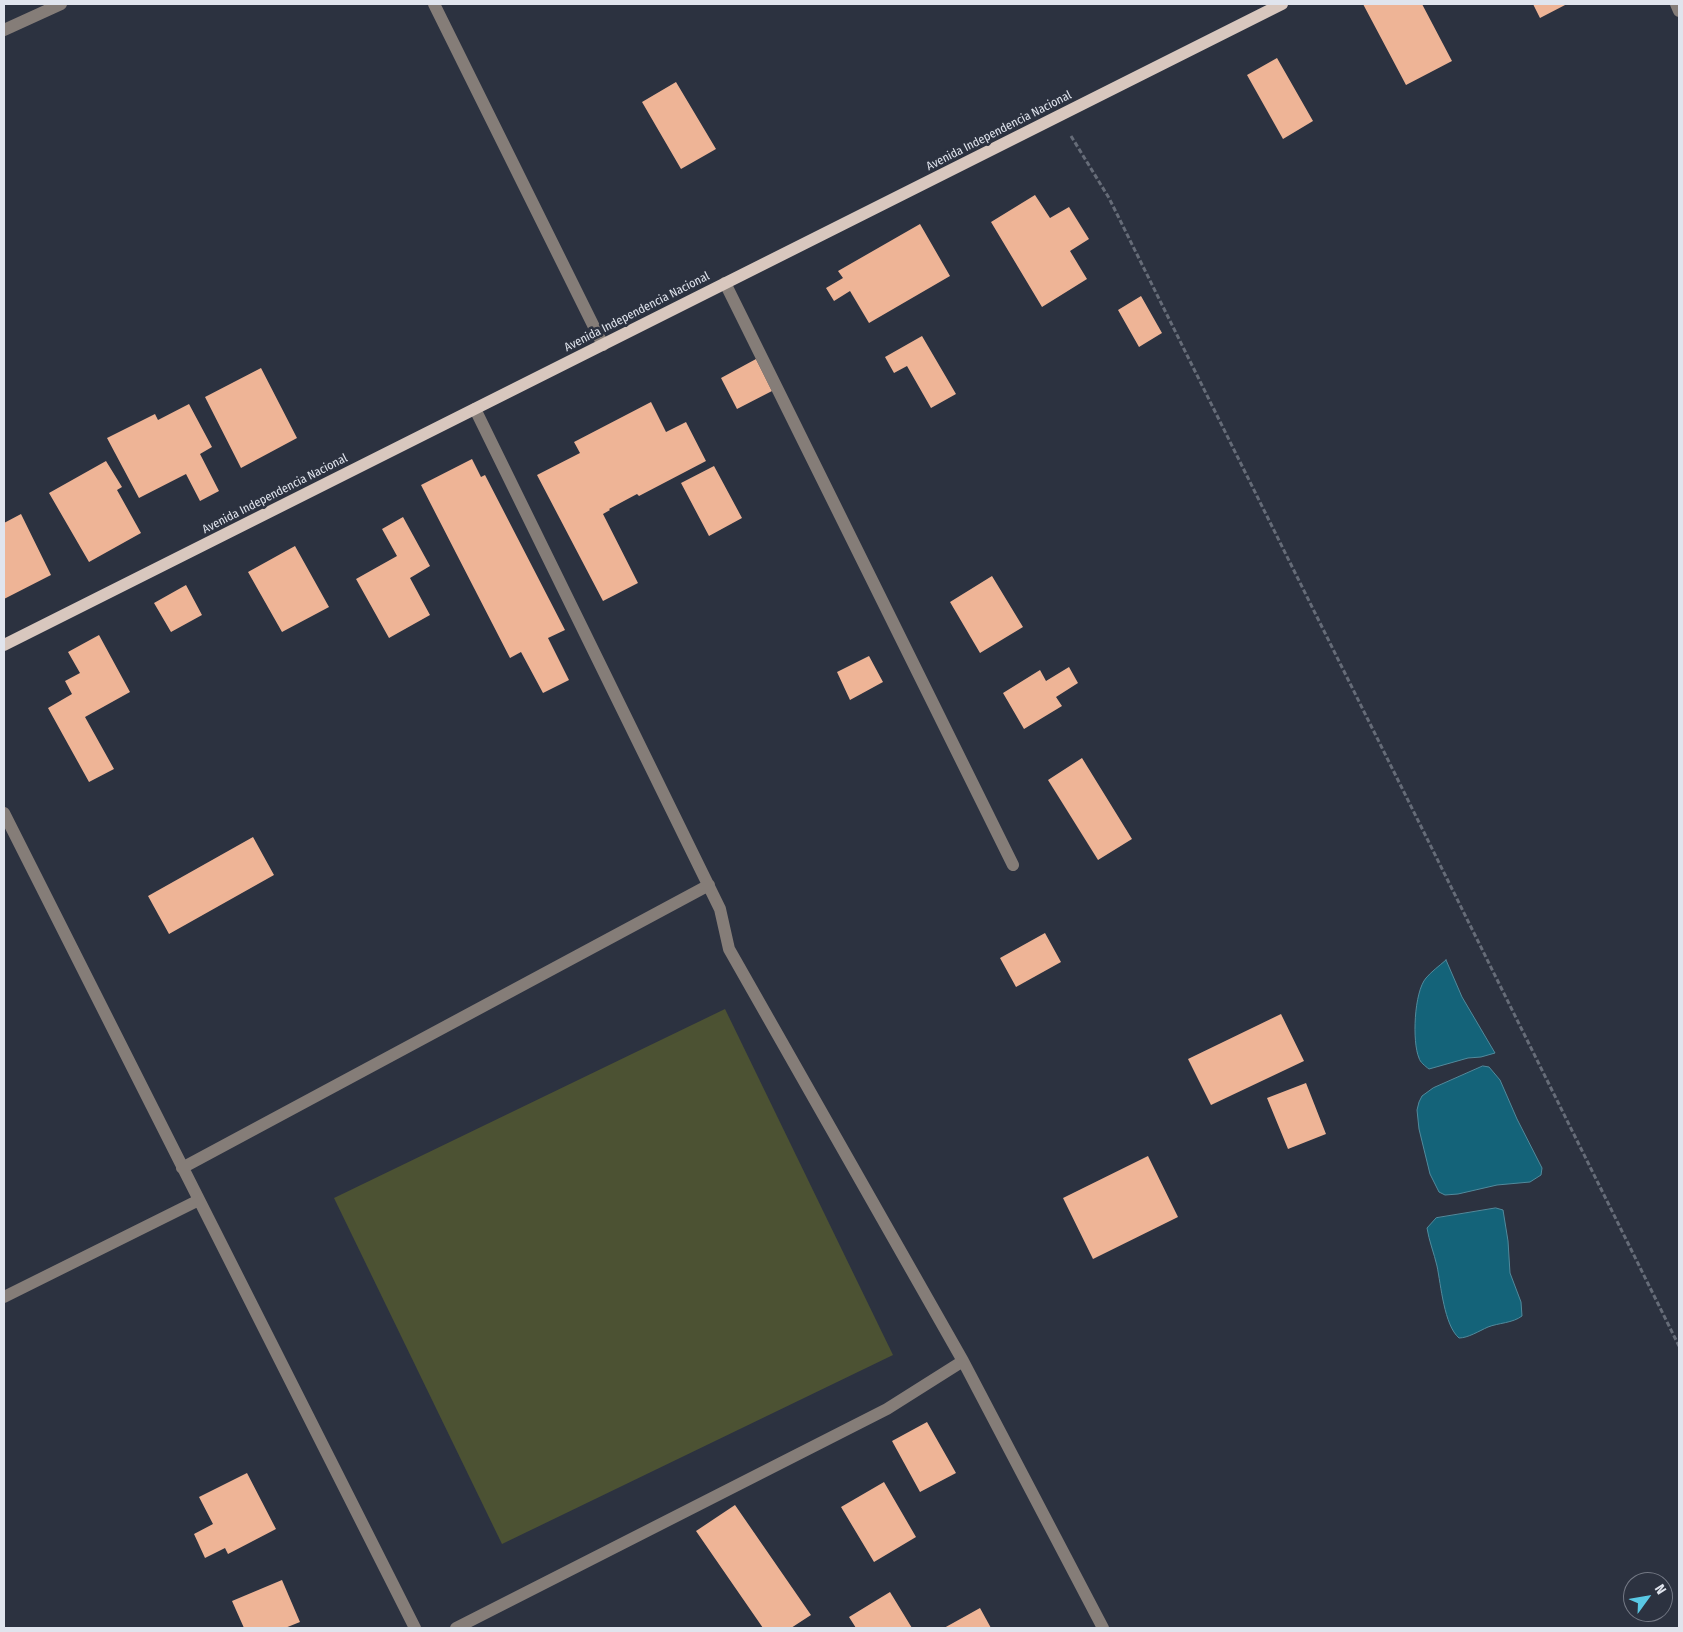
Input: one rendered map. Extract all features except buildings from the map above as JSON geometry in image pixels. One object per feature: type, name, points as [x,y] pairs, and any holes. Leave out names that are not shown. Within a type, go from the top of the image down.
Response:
[{"type":"main road","name":"Avenida Independencia Nacional","points":[[4,645],[1058,116],[1263,8],[1282,4]]},
{"type":"street","points":[[4,30],[61,4]]},
{"type":"street","points":[[434,4],[603,345]]},
{"type":"street","points":[[1676,4],[1679,11]]},
{"type":"street","points":[[725,283],[1013,865]]},
{"type":"street","points":[[475,409],[709,885],[720,909],[729,949],[962,1361],[1103,1628]]},
{"type":"street","points":[[4,813],[415,1628]]},
{"type":"street","points":[[182,1168],[709,885]]},
{"type":"street","points":[[4,1297],[199,1200]]},
{"type":"street","points":[[456,1628],[887,1409],[962,1361]]},
{"type":"path","points":[[1058,116],[1113,207],[1679,1346]]},
{"type":"green space","points":[[725,1009],[893,1355],[502,1544],[334,1198]]},
{"type":"water","points":[[1446,960],[1462,997],[1495,1053],[1468,1058],[1429,1069],[1420,1061],[1417,1051],[1415,1017],[1422,985],[1426,978]]},
{"type":"water","points":[[1483,1066],[1489,1067],[1500,1080],[1542,1168],[1541,1175],[1530,1182],[1497,1185],[1445,1195],[1439,1192],[1430,1174],[1419,1129],[1417,1110],[1419,1102],[1422,1096],[1433,1088]]},
{"type":"water","points":[[1496,1208],[1503,1210],[1508,1241],[1510,1273],[1521,1302],[1522,1316],[1488,1327],[1470,1336],[1459,1338],[1454,1332],[1447,1315],[1427,1228],[1436,1218]]}]
